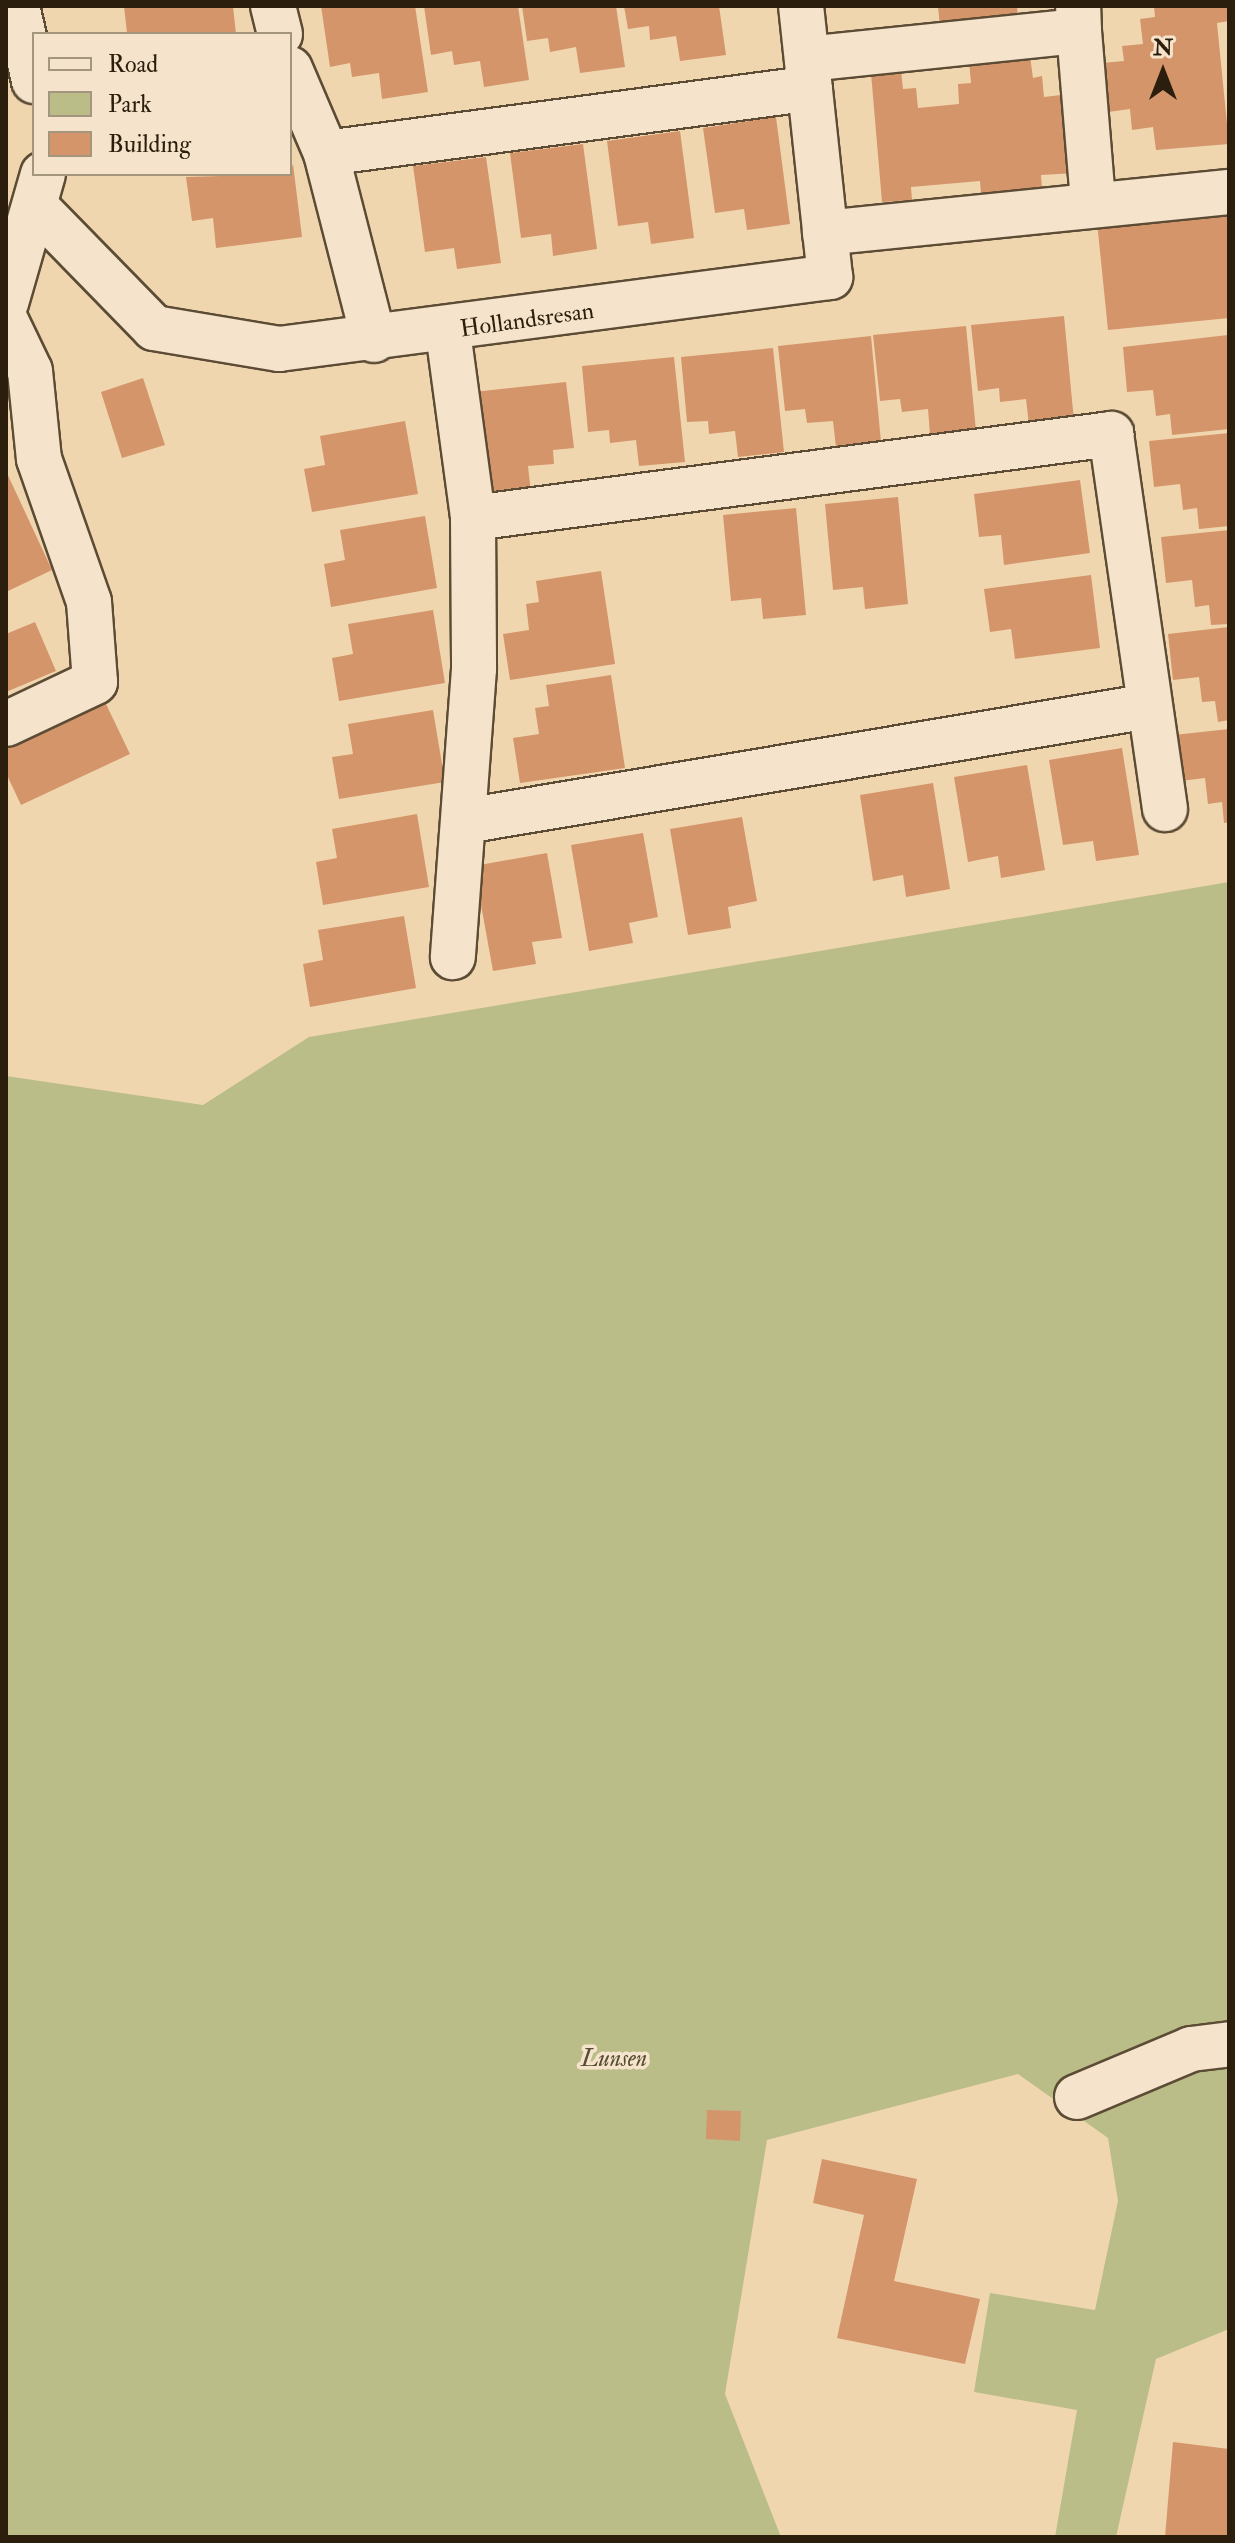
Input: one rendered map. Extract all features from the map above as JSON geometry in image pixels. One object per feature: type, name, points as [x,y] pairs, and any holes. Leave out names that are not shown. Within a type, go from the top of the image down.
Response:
[{"type":"street","points":[[17,6],[32,72]]},
{"type":"street","points":[[273,6],[280,32]]},
{"type":"street","name":"Hollandsresan","points":[[40,191],[154,328],[279,349],[448,332],[830,277],[801,6]]},
{"type":"street","points":[[326,153],[808,74],[1078,19],[1093,203]]},
{"type":"street","points":[[292,74],[326,153],[374,340]]},
{"type":"street","points":[[6,303],[40,191]]},
{"type":"street","points":[[825,233],[1093,203],[1229,192]]},
{"type":"street","points":[[6,321],[30,371],[39,459],[89,602],[95,682],[6,724]]},
{"type":"street","points":[[448,332],[473,518],[474,669],[453,957]]},
{"type":"street","points":[[473,518],[1111,434],[1165,809]]},
{"type":"street","points":[[465,821],[1149,706]]},
{"type":"street","points":[[1077,2097],[1191,2049],[1229,2044]]},
{"type":"green space","name":"Lunsen","points":[[1229,882],[1229,2329],[1156,2359],[1116,2537],[1055,2537],[1077,2410],[974,2392],[990,2293],[1095,2310],[1118,2201],[1108,2138],[1018,2074],[767,2140],[725,2394],[781,2537],[6,2537],[6,1076],[203,1105],[309,1037]]},
{"type":"building","points":[[124,6],[233,6],[236,32],[127,32]]},
{"type":"building","points":[[321,6],[415,6],[428,92],[382,99],[379,73],[352,77],[350,63],[330,67]]},
{"type":"building","points":[[424,6],[518,6],[529,80],[484,87],[480,61],[454,65],[452,51],[431,55]]},
{"type":"building","points":[[522,6],[616,6],[625,67],[580,73],[576,47],[550,52],[548,38],[527,41]]},
{"type":"building","points":[[624,6],[719,6],[726,55],[680,61],[676,36],[650,40],[649,26],[628,29]]},
{"type":"building","points":[[938,6],[1017,6],[1018,18],[940,28]]},
{"type":"building","points":[[1154,6],[1229,6],[1229,21],[1217,23],[1229,144],[1156,150],[1153,127],[1132,130],[1130,109],[1108,112],[1102,63],[1124,61],[1122,46],[1143,44],[1140,19],[1155,17]]},
{"type":"building","points":[[1030,56],[1033,78],[1042,76],[1044,97],[1069,94],[1076,173],[1041,175],[1042,189],[981,194],[980,181],[911,187],[912,200],[882,202],[871,73],[901,71],[903,89],[916,88],[918,108],[959,104],[958,84],[971,83],[969,61]]},
{"type":"building","points":[[776,117],[790,224],[747,230],[744,209],[715,213],[703,128]]},
{"type":"building","points":[[680,131],[694,238],[651,244],[648,222],[618,226],[607,141]]},
{"type":"building","points":[[583,144],[597,249],[553,256],[551,234],[521,238],[510,153]]},
{"type":"building","points":[[486,157],[501,263],[457,269],[454,248],[425,252],[413,166]]},
{"type":"building","points":[[293,164],[302,237],[216,248],[213,218],[192,221],[186,177],[292,176]]},
{"type":"building","points":[[1229,209],[1229,318],[1108,330],[1097,222]]},
{"type":"building","points":[[1064,316],[1074,421],[1029,425],[1026,399],[1000,402],[999,388],[978,391],[971,325]]},
{"type":"building","points":[[966,326],[976,431],[930,435],[928,409],[902,412],[900,399],[880,401],[873,335]]},
{"type":"building","points":[[1228,335],[1229,429],[1172,435],[1170,414],[1156,416],[1153,390],[1127,392],[1123,347]]},
{"type":"building","points":[[871,336],[881,442],[836,447],[833,421],[807,423],[805,409],[785,411],[778,346]]},
{"type":"building","points":[[773,348],[784,452],[738,457],[735,431],[709,434],[708,421],[687,422],[681,357]]},
{"type":"building","points":[[674,357],[685,462],[639,466],[636,440],[610,443],[609,430],[588,432],[582,366]]},
{"type":"building","points":[[143,378],[165,445],[122,458],[101,392]]},
{"type":"building","points":[[566,382],[574,448],[553,450],[554,464],[528,466],[531,493],[485,497],[474,392]]},
{"type":"building","points":[[405,421],[418,494],[312,512],[304,469],[325,465],[320,436]]},
{"type":"building","points":[[1229,433],[1229,526],[1199,529],[1197,508],[1183,510],[1180,484],[1154,487],[1149,441]]},
{"type":"building","points":[[6,471],[52,570],[6,592]]},
{"type":"building","points":[[1080,480],[1090,553],[1004,565],[1001,535],[979,537],[974,494]]},
{"type":"building","points":[[898,497],[908,604],[865,609],[863,587],[833,590],[825,504]]},
{"type":"building","points":[[796,508],[806,615],[763,619],[761,598],[731,601],[723,515]]},
{"type":"building","points":[[425,516],[437,588],[331,607],[324,564],[345,560],[340,530]]},
{"type":"building","points":[[1229,530],[1229,624],[1211,625],[1209,605],[1195,607],[1192,580],[1166,583],[1161,537]]},
{"type":"building","points":[[601,571],[615,664],[510,680],[503,634],[529,630],[526,604],[539,602],[536,581]]},
{"type":"building","points":[[1091,575],[1100,648],[1015,659],[1011,629],[990,632],[984,589]]},
{"type":"building","points":[[433,610],[445,683],[339,701],[332,658],[353,654],[348,624]]},
{"type":"building","points":[[35,622],[56,671],[6,692],[6,634]]},
{"type":"building","points":[[1229,627],[1229,720],[1218,722],[1215,701],[1202,702],[1199,677],[1173,680],[1168,634]]},
{"type":"building","points":[[611,675],[625,768],[520,783],[513,738],[539,734],[535,708],[549,706],[546,685]]},
{"type":"building","points":[[105,702],[130,754],[21,805],[6,773],[6,748]]},
{"type":"building","points":[[433,710],[445,782],[339,799],[332,757],[353,754],[348,724]]},
{"type":"building","points":[[1229,729],[1229,822],[1224,823],[1222,802],[1208,804],[1205,778],[1180,781],[1174,735]]},
{"type":"building","points":[[1122,748],[1139,855],[1096,861],[1093,841],[1063,845],[1049,760]]},
{"type":"building","points":[[1027,765],[1045,870],[1001,878],[998,856],[968,862],[954,777]]},
{"type":"building","points":[[933,783],[950,889],[906,897],[903,875],[873,881],[860,795]]},
{"type":"building","points":[[417,814],[429,887],[323,905],[316,862],[337,858],[332,829]]},
{"type":"building","points":[[742,817],[757,901],[728,907],[731,928],[688,935],[670,829]]},
{"type":"building","points":[[643,833],[658,917],[629,923],[633,943],[589,951],[571,845]]},
{"type":"building","points":[[547,853],[562,938],[532,942],[536,964],[493,971],[474,866]]},
{"type":"building","points":[[404,916],[416,988],[310,1007],[303,964],[323,960],[318,930]]},
{"type":"building","points":[[707,2110],[741,2111],[740,2141],[706,2139]]},
{"type":"building","points":[[822,2159],[917,2179],[894,2281],[980,2299],[965,2364],[837,2338],[864,2215],[813,2203]]},
{"type":"building","points":[[1173,2442],[1229,2449],[1229,2537],[1165,2537]]}]
